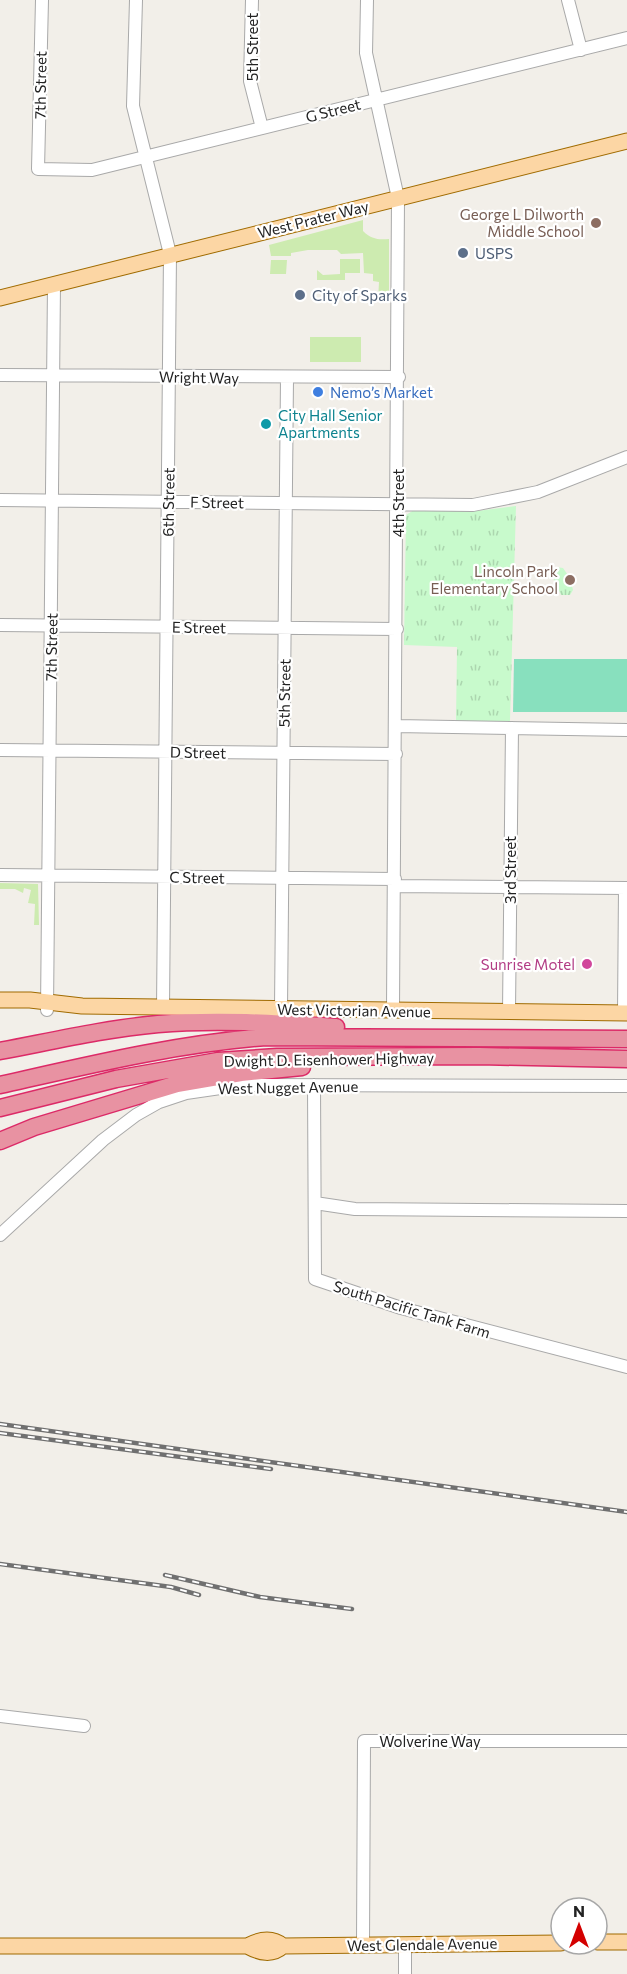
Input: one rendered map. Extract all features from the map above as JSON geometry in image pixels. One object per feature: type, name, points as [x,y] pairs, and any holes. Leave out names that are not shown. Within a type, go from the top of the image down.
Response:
[{"type":"highway","points":[[0,1051],[104,1031],[200,1022],[389,1030],[433,1037]]},
{"type":"highway","name":"Dwight D. Eisenhower Highway","points":[[0,1085],[136,1054],[213,1041],[266,1037],[627,1039]]},
{"type":"highway","name":"Dwight D. Eisenhower Highway","points":[[0,1108],[116,1079],[218,1061],[277,1057],[478,1056],[627,1059]]},
{"type":"highway","points":[[0,1141],[34,1127],[148,1092],[222,1076],[302,1067],[438,1067],[478,1056]]},
{"type":"highway","points":[[0,1134],[34,1127]]},
{"type":"main road","name":"West Prater Way","points":[[0,298],[627,141]]},
{"type":"main road","name":"West Victorian Avenue","points":[[5,999],[47,1006]]},
{"type":"main road","name":"West Victorian Avenue","points":[[0,1010],[82,1006],[625,1013]]},
{"type":"main road","points":[[609,1942],[627,1942]]},
{"type":"main road","name":"West Glendale Avenue","points":[[0,1946],[248,1946],[261,1953],[274,1953],[283,1946],[549,1943]]},
{"type":"street","name":"7th Street","points":[[38,169],[42,0]]},
{"type":"street","name":"6th Street","points":[[136,0],[133,106],[170,254],[163,1008]]},
{"type":"street","name":"5th Street","points":[[252,0],[250,81],[262,128]]},
{"type":"street","name":"4th Street","points":[[367,0],[366,53],[398,198],[399,377],[393,1010]]},
{"type":"street","points":[[568,0],[581,50]]},
{"type":"street","name":"G Street","points":[[38,169],[92,170],[627,38]]},
{"type":"street","name":"7th Street","points":[[47,1006],[54,284]]},
{"type":"street","name":"Wright Way","points":[[0,375],[399,377]]},
{"type":"street","name":"5th Street","points":[[281,1009],[287,378]]},
{"type":"street","name":"F Street","points":[[0,500],[473,505],[537,492],[627,457]]},
{"type":"street","name":"E Street","points":[[0,625],[397,629]]},
{"type":"street","points":[[396,726],[627,730]]},
{"type":"street","name":"3rd Street","points":[[510,1012],[512,728]]},
{"type":"street","name":"D Street","points":[[0,750],[396,754]]},
{"type":"street","name":"C Street","points":[[0,875],[282,878],[510,887],[626,888]]},
{"type":"street","points":[[625,1013],[626,888]]},
{"type":"street","name":"South Pacific Tank Farm","points":[[314,1085],[315,1279],[412,1311],[627,1367]]},
{"type":"street","name":"West Nugget Avenue","points":[[0,1235],[114,1130],[159,1102],[193,1092],[227,1086],[627,1086]]},
{"type":"street","points":[[315,1203],[356,1209],[627,1211]]},
{"type":"street","points":[[0,1716],[84,1726]]},
{"type":"street","name":"Wolverine Way","points":[[363,1945],[364,1741],[627,1741]]},
{"type":"street","points":[[405,1944],[405,1974]]},
{"type":"green space","points":[[363,220],[363,231],[366,234],[375,238],[389,239],[389,302],[378,301],[379,282],[373,281],[373,274],[364,273],[363,253],[341,254],[337,250],[308,250],[291,253],[291,256],[271,256],[269,245]]},
{"type":"green space","points":[[340,259],[360,259],[360,273],[345,273],[345,280],[317,280],[317,270],[323,275],[340,274]]},
{"type":"green space","points":[[271,260],[287,260],[286,274],[270,274]]},
{"type":"green space","points":[[310,337],[361,337],[361,362],[310,362]]},
{"type":"green space","points":[[516,506],[510,721],[456,721],[457,647],[404,645],[406,515],[414,510],[477,511]]},
{"type":"green space","points":[[556,567],[563,568],[570,578],[573,590],[570,595],[561,595],[551,573]]},
{"type":"green space","points":[[514,659],[627,659],[627,712],[513,712]]},
{"type":"green space","points":[[0,883],[38,884],[39,925],[34,925],[35,904],[28,903],[31,890],[24,888],[23,893],[15,889],[0,889]]},
{"type":"railway","points":[[0,1424],[627,1512]]},
{"type":"railway","points":[[0,1433],[271,1469]]},
{"type":"railway","points":[[0,1564],[171,1587],[199,1595]]},
{"type":"railway","points":[[165,1575],[260,1597],[352,1609]]},
{"type":"place","name":"George L Dilworth Middle School","points":[[596,223]]},
{"type":"place","name":"USPS","points":[[463,253]]},
{"type":"place","name":"City of Sparks","points":[[300,295]]},
{"type":"place","name":"Nemo’s Market","points":[[318,392]]},
{"type":"place","name":"City Hall Senior Apartments","points":[[266,424]]},
{"type":"place","name":"Lincoln Park Elementary School","points":[[570,580]]},
{"type":"place","name":"Sunrise Motel","points":[[587,964]]}]
